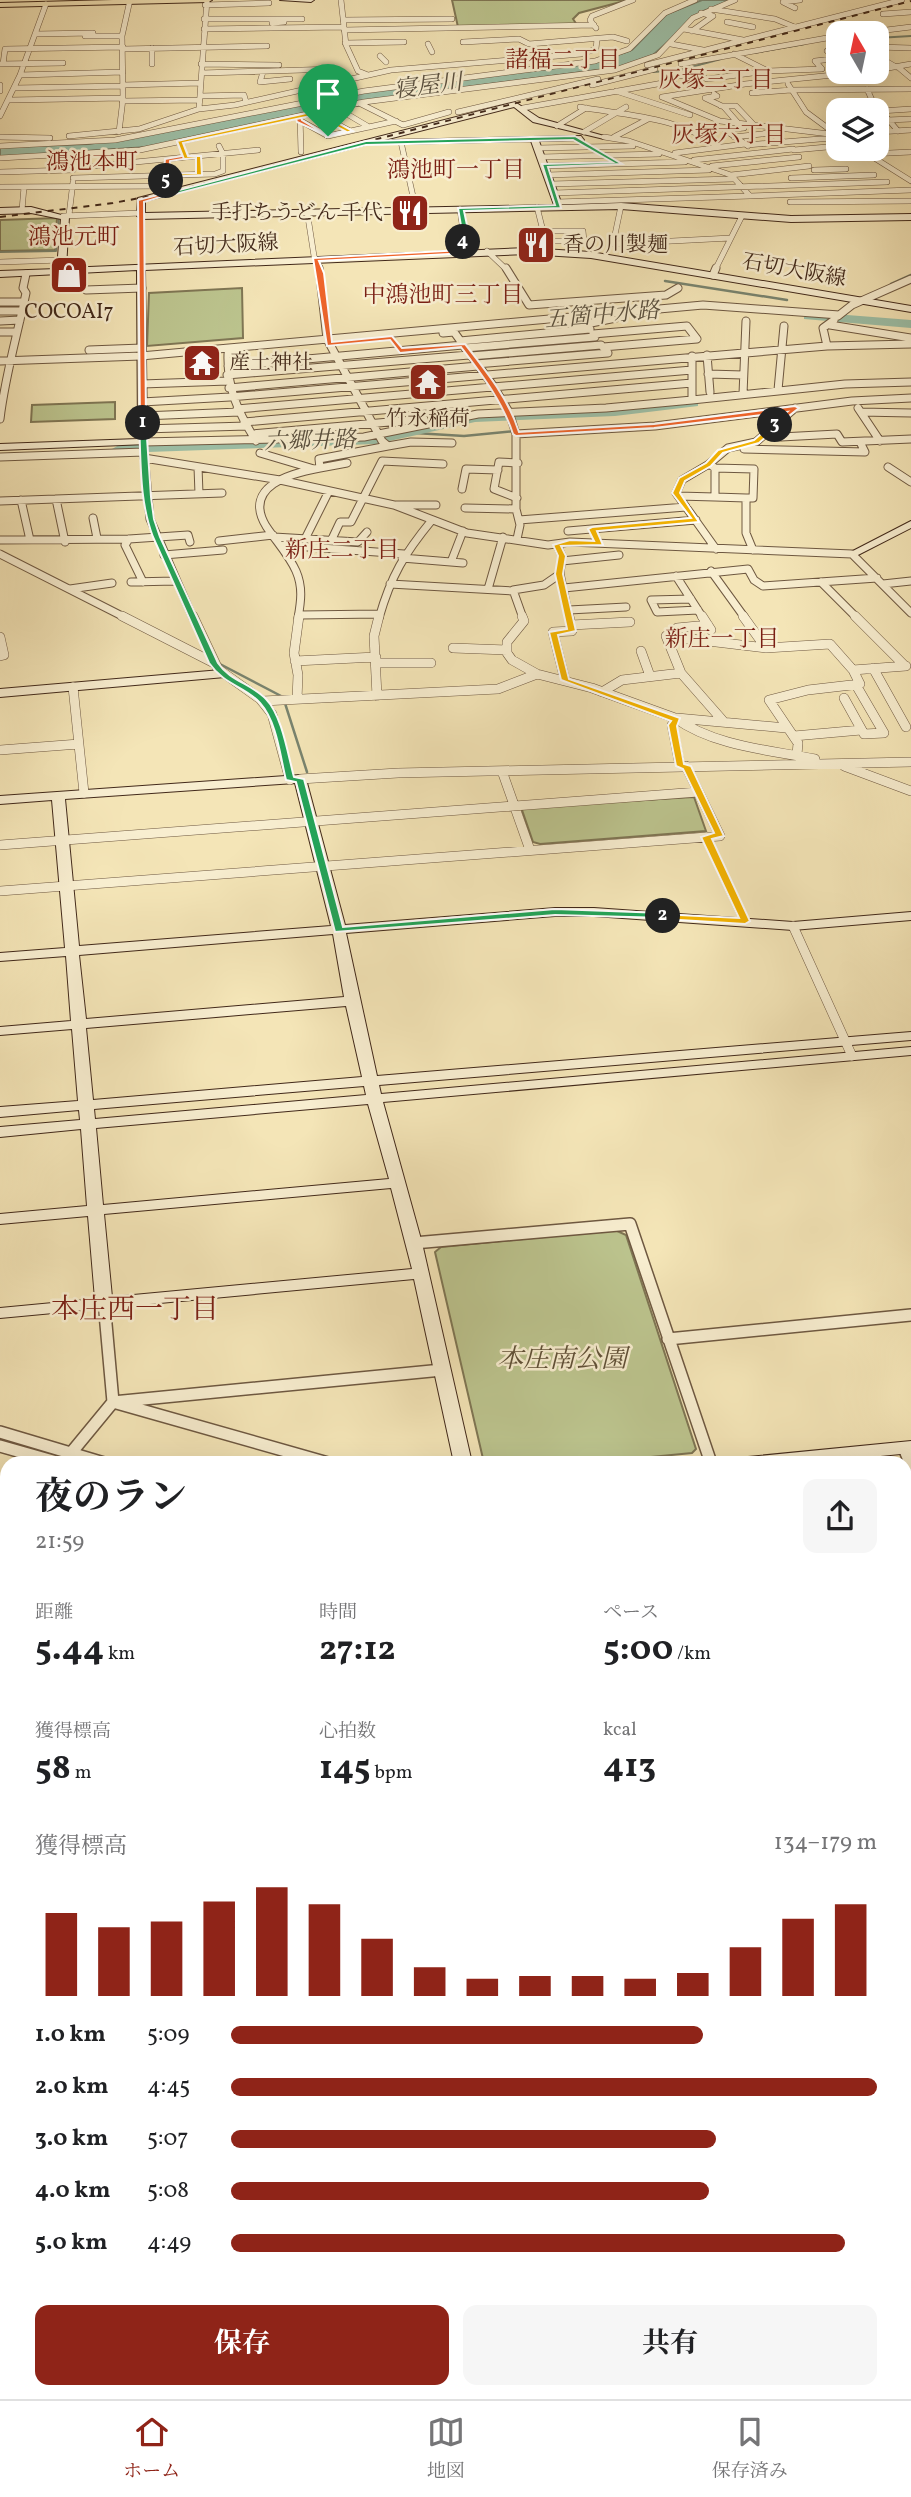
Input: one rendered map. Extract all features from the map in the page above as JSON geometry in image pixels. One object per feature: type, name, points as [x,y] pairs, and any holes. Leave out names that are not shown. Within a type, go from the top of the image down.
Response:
[{"type":"main road","points":[[0,5],[206,2]]},
{"type":"street","points":[[283,0],[312,0]]},
{"type":"street","points":[[341,0],[345,43],[358,71],[368,75]]},
{"type":"street","points":[[605,37],[590,20],[592,16],[633,0]]},
{"type":"street","points":[[0,146],[106,141],[364,91],[587,62],[634,46],[665,13],[695,0]]},
{"type":"street","points":[[458,112],[591,77],[658,55],[701,13],[735,0]]},
{"type":"street","points":[[783,1],[800,0]]},
{"type":"street","points":[[867,0],[883,5]]},
{"type":"street","points":[[0,158],[118,152],[299,118],[359,103],[551,79],[591,77],[747,41],[902,0]]},
{"type":"street","points":[[783,1],[795,8]]},
{"type":"street","points":[[119,132],[123,100],[122,36],[129,2]]},
{"type":"street","points":[[199,109],[206,2],[268,4]]},
{"type":"street","points":[[705,59],[700,58],[911,3]]},
{"type":"street","points":[[0,116],[12,95],[46,4]]},
{"type":"street","points":[[724,4],[773,13]]},
{"type":"street","points":[[205,12],[261,9]]},
{"type":"street","points":[[711,9],[775,19],[797,28]]},
{"type":"street","points":[[735,13],[746,9]]},
{"type":"street","points":[[692,30],[713,16],[701,13]]},
{"type":"street","points":[[883,14],[911,13]]},
{"type":"street","points":[[204,19],[230,19],[231,25],[302,19]]},
{"type":"street","points":[[204,29],[452,19]]},
{"type":"street","points":[[272,21],[483,27],[594,25]]},
{"type":"street","points":[[737,30],[717,28],[729,21],[753,27]]},
{"type":"street","points":[[725,37],[745,25]]},
{"type":"street","points":[[483,27],[511,59]]},
{"type":"street","points":[[889,30],[911,27]]},
{"type":"street","points":[[684,29],[747,41]]},
{"type":"street","points":[[36,34],[122,36]]},
{"type":"street","points":[[87,46],[88,35]]},
{"type":"street","points":[[60,48],[63,36]]},
{"type":"street","points":[[463,42],[519,39],[529,44],[605,37],[627,41]]},
{"type":"street","points":[[461,1456],[414,1243],[375,1100],[352,1002],[339,930],[312,821],[276,726],[263,701],[221,674],[214,663],[175,581],[150,519],[142,402],[141,200],[165,191],[600,83],[705,59],[826,38]]},
{"type":"street","points":[[0,136],[50,138],[139,129],[199,109],[246,102],[368,75],[445,64],[589,52],[596,49],[597,39]]},
{"type":"street","points":[[345,43],[404,42]]},
{"type":"street","points":[[427,44],[432,52]]},
{"type":"street","points":[[671,44],[706,51]]},
{"type":"street","points":[[123,72],[1,66],[5,50],[267,46]]},
{"type":"street","points":[[889,47],[911,48]]},
{"type":"street","points":[[152,48],[152,64]]},
{"type":"street","points":[[734,54],[768,71],[773,82]]},
{"type":"street","points":[[153,57],[162,56]]},
{"type":"street","points":[[380,56],[386,62]]},
{"type":"street","points":[[530,58],[537,69],[551,79]]},
{"type":"street","points":[[23,67],[60,59]]},
{"type":"street","points":[[496,103],[514,106],[577,97],[674,81],[670,77],[695,74],[707,79],[768,71],[822,69],[815,61],[826,60]]},
{"type":"street","points":[[889,63],[911,78]]},
{"type":"street","points":[[201,64],[290,65]]},
{"type":"street","points":[[445,64],[450,71],[461,70],[468,77]]},
{"type":"street","points":[[889,68],[911,64]]},
{"type":"street","points":[[632,65],[640,67]]},
{"type":"street","points":[[12,95],[335,69]]},
{"type":"street","points":[[71,79],[101,78],[123,72]]},
{"type":"street","points":[[262,75],[260,82],[290,79]]},
{"type":"street","points":[[720,121],[662,97],[826,76]]},
{"type":"street","points":[[591,77],[657,107],[696,117],[826,134]]},
{"type":"street","points":[[101,78],[101,86]]},
{"type":"street","points":[[786,81],[793,97],[810,117],[826,128]]},
{"type":"street","points":[[222,106],[225,84]]},
{"type":"street","points":[[0,85],[0,94],[12,95],[167,100],[244,95],[246,102]]},
{"type":"street","points":[[867,89],[872,98]]},
{"type":"street","points":[[751,93],[911,89]]},
{"type":"street","points":[[714,94],[717,96],[705,98],[721,106],[738,123]]},
{"type":"street","points":[[577,97],[584,106],[674,125],[702,135],[718,148]]},
{"type":"street","points":[[167,100],[172,109],[185,113]]},
{"type":"street","points":[[359,103],[403,125],[449,112]]},
{"type":"street","points":[[514,106],[533,118],[604,137]]},
{"type":"street","points":[[557,126],[584,106]]},
{"type":"street","points":[[721,106],[736,106],[753,124]]},
{"type":"street","points":[[584,132],[626,107]]},
{"type":"street","points":[[337,108],[369,127]]},
{"type":"street","points":[[889,110],[911,109]]},
{"type":"street","points":[[316,113],[350,131]]},
{"type":"street","points":[[674,125],[696,117]]},
{"type":"street","points":[[299,118],[328,136],[396,121]]},
{"type":"street","points":[[299,118],[301,152]]},
{"type":"street","points":[[614,137],[648,119]]},
{"type":"street","points":[[889,120],[911,119]]},
{"type":"street","points":[[167,120],[190,126]]},
{"type":"street","points":[[889,121],[898,131]]},
{"type":"street","points":[[745,128],[725,130],[767,160]]},
{"type":"street","points":[[889,131],[911,130]]},
{"type":"street","points":[[734,137],[770,133],[784,142],[830,184]]},
{"type":"street","points":[[366,143],[614,137],[669,153],[734,177],[742,188],[759,202],[911,201]]},
{"type":"street","points":[[549,179],[605,155],[669,153],[826,137]]},
{"type":"street","points":[[575,138],[631,173],[655,200]]},
{"type":"street","points":[[534,139],[549,179],[621,206],[792,219],[909,219]]},
{"type":"street","points":[[179,142],[186,158]]},
{"type":"street","points":[[401,142],[416,210]]},
{"type":"street","points":[[552,251],[537,207],[549,179],[590,147],[643,145]]},
{"type":"street","points":[[889,150],[911,145]]},
{"type":"street","points":[[73,178],[200,175],[223,171],[223,154],[219,146]]},
{"type":"street","points":[[549,179],[619,164],[693,161],[826,147]]},
{"type":"street","points":[[0,172],[64,170],[258,150]]},
{"type":"street","points":[[889,153],[911,152]]},
{"type":"street","points":[[61,272],[66,215],[73,178],[69,156]]},
{"type":"street","points":[[198,156],[200,175]]},
{"type":"street","points":[[709,167],[799,157]]},
{"type":"street","points":[[165,191],[167,159]]},
{"type":"street","points":[[889,160],[911,159]]},
{"type":"street","points":[[885,161],[911,181]]},
{"type":"street","points":[[889,161],[909,172]]},
{"type":"street","points":[[549,179],[640,181],[734,177],[781,169],[863,168]]},
{"type":"street","points":[[781,169],[796,186]]},
{"type":"street","points":[[64,170],[64,186]]},
{"type":"street","points":[[549,179],[718,170]]},
{"type":"street","points":[[895,171],[909,172]]},
{"type":"street","points":[[790,178],[874,175]]},
{"type":"street","points":[[549,179],[648,190],[887,182]]},
{"type":"street","points":[[549,179],[655,200],[911,190]]},
{"type":"street","points":[[0,187],[64,186],[165,191]]},
{"type":"street","points":[[22,210],[23,187]]},
{"type":"street","points":[[621,206],[613,244],[731,238]]},
{"type":"street","points":[[0,211],[22,210],[66,215],[537,207]]},
{"type":"street","points":[[460,209],[467,239],[463,242],[466,252]]},
{"type":"street","points":[[307,211],[321,273],[328,341],[382,440]]},
{"type":"street","points":[[713,275],[742,216]]},
{"type":"street","points":[[543,231],[583,231],[584,241],[547,241]]},
{"type":"street","points":[[487,251],[503,264],[529,305],[666,295],[678,288]]},
{"type":"street","name":"石切大阪線","points":[[0,274],[487,251],[552,251],[606,257],[911,309]]},
{"type":"street","points":[[0,261],[62,260]]},
{"type":"street","points":[[0,418],[2,380],[11,361],[23,311],[26,274]]},
{"type":"street","points":[[827,346],[823,328],[843,310],[911,279]]},
{"type":"street","points":[[86,290],[142,288]]},
{"type":"street","points":[[0,302],[24,302]]},
{"type":"street","points":[[0,363],[142,356],[328,341],[643,313],[703,305],[836,319],[911,338]]},
{"type":"street","points":[[0,311],[23,311]]},
{"type":"street","points":[[466,349],[530,343],[591,331],[643,313],[699,311]]},
{"type":"street","points":[[0,321],[20,320]]},
{"type":"street","points":[[743,394],[746,321]]},
{"type":"street","points":[[254,438],[230,397],[228,354],[328,341],[575,322],[591,331],[647,404]]},
{"type":"street","points":[[228,366],[400,351],[466,349],[536,351],[697,339],[687,326],[525,335],[466,349],[343,372],[228,381]]},
{"type":"street","points":[[778,390],[784,326]]},
{"type":"street","points":[[520,327],[549,369]]},
{"type":"street","points":[[0,332],[17,332]]},
{"type":"street","points":[[455,333],[494,387],[510,415],[516,434],[516,509],[519,520],[517,539]]},
{"type":"street","points":[[392,338],[418,380]]},
{"type":"street","points":[[142,402],[230,397],[781,349],[911,344]]},
{"type":"street","points":[[142,384],[228,381],[343,372],[413,371],[541,359],[604,348]]},
{"type":"street","points":[[276,349],[298,390]]},
{"type":"street","points":[[0,354],[11,361],[142,356]]},
{"type":"street","points":[[707,355],[710,392]]},
{"type":"street","points":[[692,356],[692,400]]},
{"type":"street","points":[[143,416],[238,411],[692,370]]},
{"type":"street","points":[[708,374],[743,375]]},
{"type":"street","points":[[436,378],[444,391]]},
{"type":"street","points":[[0,457],[144,450],[372,424],[647,404],[845,384],[911,382]]},
{"type":"street","points":[[143,429],[246,424],[692,383]]},
{"type":"street","points":[[516,434],[654,426],[852,401],[911,398]]},
{"type":"street","points":[[852,401],[880,441]]},
{"type":"street","points":[[716,548],[678,496],[677,489],[682,480],[712,466],[728,448],[756,442],[795,408]]},
{"type":"street","points":[[861,412],[911,413]]},
{"type":"street","points":[[318,468],[319,459],[450,418]]},
{"type":"street","points":[[765,434],[781,437],[837,434],[842,442],[911,439]]},
{"type":"street","points":[[254,438],[452,443]]},
{"type":"street","points":[[728,448],[864,452],[859,442]]},
{"type":"street","points":[[0,447],[144,450],[198,467],[279,480],[394,506],[463,531],[556,545],[570,542],[852,554],[911,524]]},
{"type":"street","points":[[260,453],[318,468]]},
{"type":"street","points":[[331,541],[340,522],[351,522],[382,461],[443,464]]},
{"type":"street","points":[[517,498],[494,489],[499,462],[518,463]]},
{"type":"street","points":[[297,699],[295,634],[302,590],[295,569],[264,522],[260,502],[270,484],[318,468],[347,463]]},
{"type":"street","points":[[712,466],[715,497]]},
{"type":"street","points":[[678,496],[753,498],[754,469],[712,466]]},
{"type":"street","points":[[198,467],[199,494]]},
{"type":"street","points":[[888,467],[911,482]]},
{"type":"street","points":[[462,489],[466,469],[498,470]]},
{"type":"street","points":[[305,539],[329,491]]},
{"type":"street","points":[[0,501],[222,493]]},
{"type":"street","points":[[746,498],[746,533],[753,550]]},
{"type":"street","points":[[56,499],[65,541]]},
{"type":"street","points":[[21,500],[30,540]]},
{"type":"street","points":[[394,506],[436,505]]},
{"type":"street","points":[[465,508],[516,509]]},
{"type":"street","points":[[519,520],[686,508]]},
{"type":"street","points":[[93,518],[97,538]]},
{"type":"street","points":[[377,696],[374,636],[380,614],[403,556],[432,520]]},
{"type":"street","points":[[568,531],[696,520]]},
{"type":"street","points":[[592,529],[600,543]]},
{"type":"street","points":[[452,562],[463,531]]},
{"type":"street","points":[[219,541],[274,536],[358,542],[367,532]]},
{"type":"street","points":[[0,540],[65,541],[188,535],[190,542]]},
{"type":"street","points":[[488,589],[503,537]]},
{"type":"street","points":[[128,539],[125,545],[144,582]]},
{"type":"street","points":[[280,545],[463,563]]},
{"type":"street","points":[[556,545],[562,561],[559,574],[572,631],[553,632],[565,680]]},
{"type":"street","points":[[164,555],[223,550]]},
{"type":"street","points":[[852,554],[911,613]]},
{"type":"street","points":[[1,555],[214,663]]},
{"type":"street","points":[[562,561],[620,555]]},
{"type":"street","points":[[564,588],[748,569],[754,580],[763,586],[911,581]]},
{"type":"street","points":[[711,571],[766,648]]},
{"type":"street","points":[[390,584],[513,591],[544,584],[559,574]]},
{"type":"street","points":[[676,576],[709,627],[677,628]]},
{"type":"street","points":[[131,582],[175,581]]},
{"type":"street","points":[[821,582],[908,666]]},
{"type":"street","points":[[70,589],[112,583]]},
{"type":"street","points":[[513,591],[524,621],[511,635],[507,650],[512,660],[537,674],[602,691],[676,719],[790,729],[798,743],[797,755]]},
{"type":"street","points":[[691,598],[651,600],[657,612],[698,610]]},
{"type":"street","points":[[569,610],[626,607]]},
{"type":"street","points":[[300,614],[380,614]]},
{"type":"street","points":[[571,625],[630,622]]},
{"type":"street","points":[[724,722],[681,673],[666,636],[752,648],[830,644],[853,670],[860,684],[808,690],[769,700],[786,728]]},
{"type":"street","points":[[0,637],[4,655],[0,656]]},
{"type":"street","points":[[453,648],[507,650]]},
{"type":"street","points":[[641,651],[650,676]]},
{"type":"street","points":[[295,661],[377,660],[430,663]]},
{"type":"street","points":[[853,670],[908,666]]},
{"type":"street","points":[[873,668],[906,727]]},
{"type":"street","points":[[602,691],[622,680],[681,673]]},
{"type":"street","points":[[0,692],[221,674]]},
{"type":"street","points":[[263,701],[498,689],[537,674]]},
{"type":"street","points":[[844,698],[864,734],[884,733],[856,685]]},
{"type":"street","points":[[73,687],[84,793]]},
{"type":"street","points":[[676,719],[682,725],[740,743],[836,764],[911,791]]},
{"type":"street","points":[[0,891],[720,836],[683,766],[672,725],[676,719]]},
{"type":"street","points":[[794,736],[861,730]]},
{"type":"street","points":[[0,750],[79,744]]},
{"type":"street","points":[[0,800],[295,780],[502,771],[911,762]]},
{"type":"street","points":[[502,771],[530,850]]},
{"type":"street","points":[[0,845],[698,792]]},
{"type":"street","points":[[58,796],[81,1024],[113,1402]]},
{"type":"street","points":[[706,837],[745,921]]},
{"type":"street","points":[[0,957],[555,912],[594,912],[793,926],[911,916]]},
{"type":"street","points":[[793,926],[849,1049]]},
{"type":"street","points":[[0,1031],[352,1002]]},
{"type":"street","points":[[0,1132],[375,1100],[849,1049],[911,1036]]},
{"type":"street","points":[[0,1112],[372,1081],[849,1049],[911,1051]]},
{"type":"street","points":[[0,1219],[399,1183]]},
{"type":"street","points":[[414,1243],[630,1224],[709,1456]]},
{"type":"street","points":[[0,1313],[419,1273]]},
{"type":"street","points":[[668,1339],[911,1315]]},
{"type":"street","points":[[71,1452],[113,1402],[442,1370]]},
{"type":"street","points":[[113,1402],[303,1456]]},
{"type":"street","points":[[0,1432],[83,1456]]},
{"type":"street","points":[[0,1446],[35,1456]]},
{"type":"street","points":[[818,1456],[907,1447]]},
{"type":"green space","points":[[452,0],[628,0],[579,13],[573,19],[577,25],[458,27]]},
{"type":"green space","points":[[57,218],[55,250],[0,251],[0,220]]},
{"type":"green space","points":[[242,288],[243,338],[147,346],[149,293]]},
{"type":"green space","points":[[115,402],[115,419],[31,422],[32,405]]},
{"type":"green space","points":[[694,797],[706,831],[540,844],[533,842],[522,810],[526,807]]},
{"type":"green space","name":"本庄南公園","points":[[615,1230],[626,1235],[696,1449],[692,1453],[661,1456],[482,1456],[435,1252],[441,1247]]},
{"type":"water","name":"寝屋川","points":[[702,0],[733,0],[703,11],[653,55],[620,67],[422,93],[147,147],[0,157],[0,147],[89,144],[350,94],[603,60],[632,50],[667,14]]},
{"type":"waterway","points":[[889,37],[911,36]]},
{"type":"waterway","points":[[754,53],[805,44]]},
{"type":"waterway","points":[[653,72],[680,70],[721,59]]},
{"type":"waterway","points":[[0,252],[56,251],[59,218]]},
{"type":"waterway","points":[[891,284],[911,275]]},
{"type":"waterway","points":[[665,281],[787,300]]},
{"type":"waterway","name":"五箇中水路","points":[[809,316],[911,324]]},
{"type":"waterway","name":"六郷井路","points":[[119,449],[376,440],[475,418],[615,412],[693,403]]},
{"type":"waterway","points":[[415,433],[464,436],[515,431]]},
{"type":"waterway","points":[[218,663],[283,697],[307,772]]},
{"type":"railway","points":[[0,217],[113,203],[172,192],[911,1]]},
{"type":"place","name":"手打ちうどん 千代","points":[[410,213]]},
{"type":"place","name":"香の川製麺","points":[[536,245]]},
{"type":"place","name":"COCOAI7","points":[[69,275]]},
{"type":"place","name":"産土神社","points":[[202,363]]},
{"type":"place","name":"竹永稲荷","points":[[428,382]]},
{"type":"district","name":"諸福二丁目","points":[[563,61]]},
{"type":"district","name":"灰塚三丁目","points":[[716,81]]},
{"type":"district","name":"灰塚六丁目","points":[[729,136]]},
{"type":"district","name":"鴻池本町","points":[[92,163]]},
{"type":"district","name":"鴻池町一丁目","points":[[456,171]]},
{"type":"district","name":"鴻池元町","points":[[74,238]]},
{"type":"district","name":"中鴻池町三丁目","points":[[443,296]]},
{"type":"district","name":"新庄二丁目","points":[[342,551]]},
{"type":"district","name":"新庄一丁目","points":[[722,640]]},
{"type":"district","name":"本庄西一丁目","points":[[135,1310]]},
{"type":"route","points":[[328,136],[299,120],[300,116],[179,142],[186,158],[167,159],[164,195],[141,200],[141,361],[147,497],[156,537],[214,663],[221,674],[263,701],[276,726],[290,780],[300,779],[339,930],[555,912],[745,921],[706,837],[720,836],[686,766],[680,766],[672,725],[677,720],[565,680],[553,632],[572,631],[559,574],[562,556],[556,545],[570,542],[600,543],[592,529],[696,520],[676,493],[682,480],[709,464],[728,448],[756,442],[795,408],[654,426],[516,434],[509,412],[463,345],[400,351],[392,338],[329,344],[321,273],[316,260],[466,252],[463,242],[467,239],[460,209],[559,207],[544,166],[619,164],[575,138],[366,143],[164,195],[166,176],[200,175],[198,156],[186,158],[179,142],[233,131],[300,116],[316,113],[350,131],[328,136]]}]
